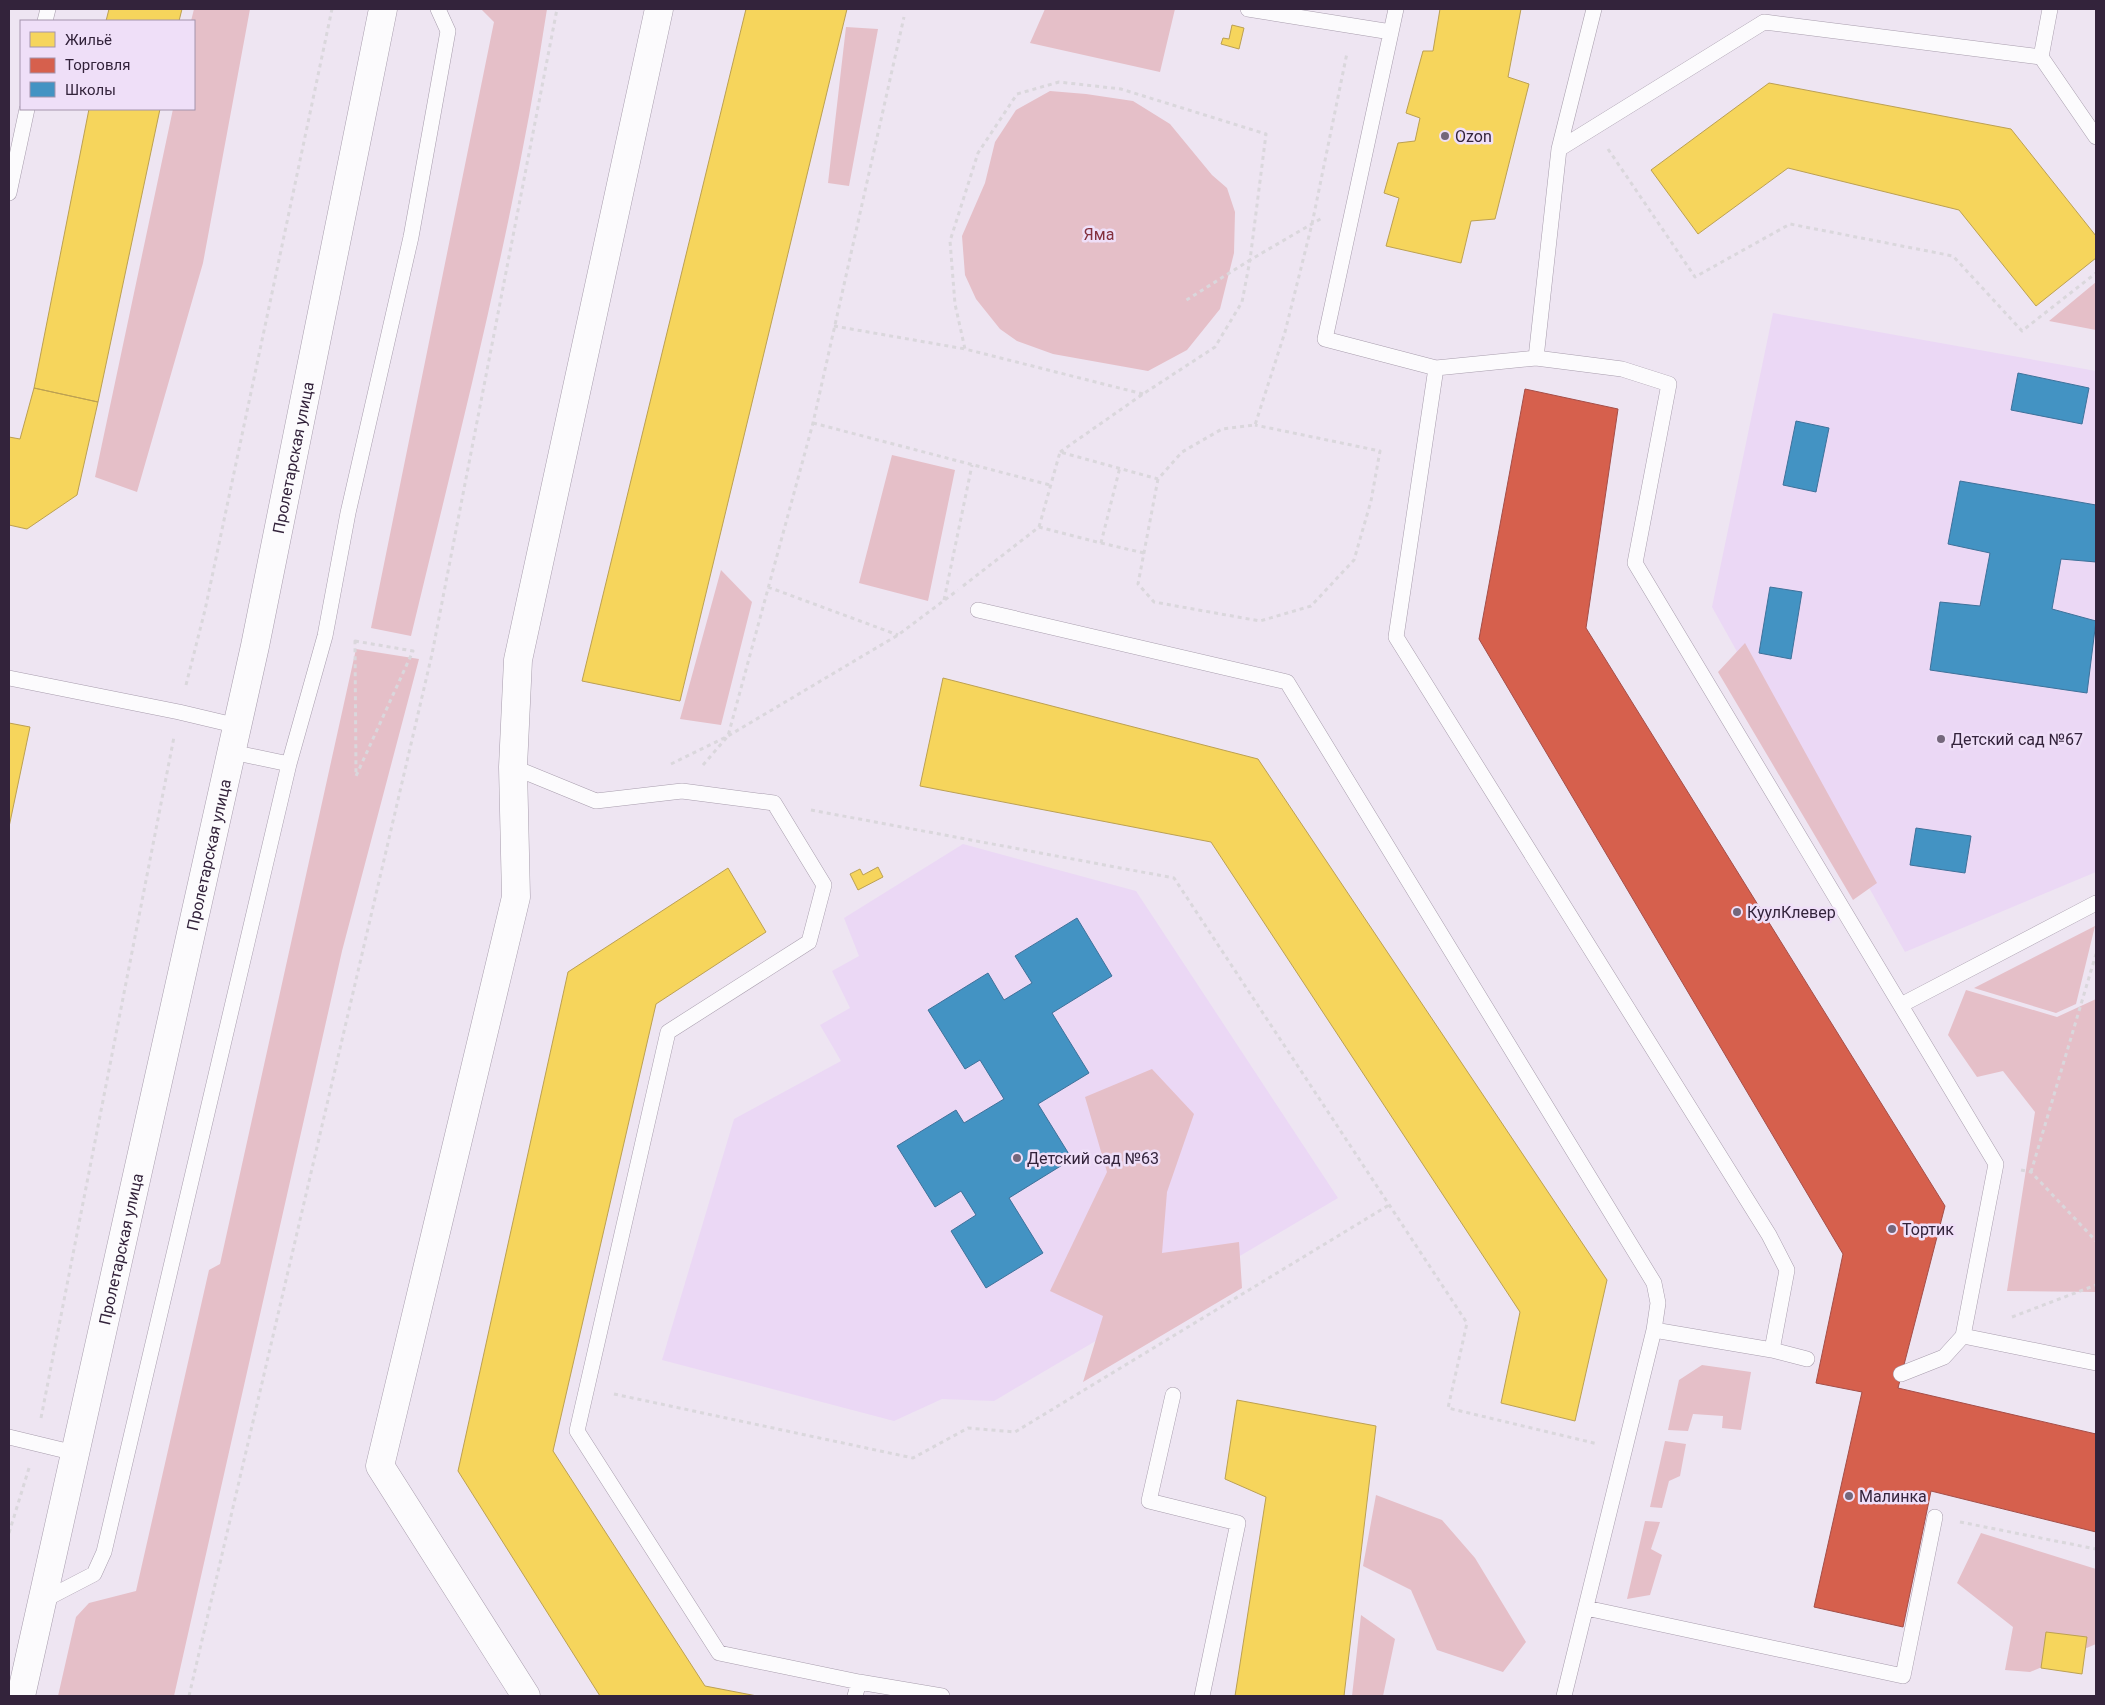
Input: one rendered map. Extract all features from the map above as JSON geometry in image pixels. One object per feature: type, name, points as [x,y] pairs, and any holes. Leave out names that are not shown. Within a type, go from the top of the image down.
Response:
[{"type":"street","name":"Пролетарская улица","points":[[21,1696],[238,726],[383,9]]},
{"type":"street","points":[[526,1696],[380,1466],[516,897],[513,767],[518,660],[659,9]]},
{"type":"lane","points":[[42,1601],[94,1574],[104,1552],[288,764],[325,636],[348,513],[411,237],[448,31],[438,9]]},
{"type":"lane","points":[[1248,9],[1391,32]]},
{"type":"lane","points":[[1396,9],[1325,339],[1436,368],[1536,358],[1622,369],[1669,384],[1635,563],[1996,1164],[1962,1336],[1944,1357],[1901,1374]]},
{"type":"lane","points":[[1536,358],[1559,149],[1594,9]]},
{"type":"lane","points":[[2050,9],[2042,57],[2096,137]]},
{"type":"lane","points":[[1559,149],[1764,22],[2042,57]]},
{"type":"lane","points":[[9,194],[27,110]]},
{"type":"lane","points":[[1436,368],[1396,638],[1769,1235],[1787,1270],[1772,1350]]},
{"type":"lane","points":[[978,610],[1287,682],[1654,1283],[1658,1304],[1654,1330],[1564,1696]]},
{"type":"lane","points":[[9,678],[179,712],[238,726]]},
{"type":"lane","points":[[232,752],[288,764]]},
{"type":"lane","points":[[513,767],[596,801],[682,791],[774,803],[824,885],[808,942],[668,1032],[577,1430],[719,1653],[857,1689],[942,1696]]},
{"type":"lane","points":[[1901,1005],[2096,903]]},
{"type":"lane","points":[[1654,1330],[1772,1350],[1808,1359]]},
{"type":"lane","points":[[1962,1336],[2096,1363]]},
{"type":"lane","points":[[1173,1395],[1149,1501],[1238,1523],[1202,1696]]},
{"type":"lane","points":[[9,1437],[75,1453]]},
{"type":"lane","points":[[1586,1608],[1903,1676],[1935,1517]]},
{"type":"path","points":[[9,1533],[36,1444],[179,712],[205,610],[332,9]]},
{"type":"path","points":[[189,1696],[432,654],[557,9]]},
{"type":"path","points":[[682,791],[728,736],[813,423],[904,17]]},
{"type":"path","points":[[1255,425],[1285,332],[1312,224],[1353,26]]},
{"type":"path","points":[[666,766],[728,736],[898,636],[1039,528],[1060,452],[1215,347],[1242,302],[1250,260],[1266,134],[1121,89],[1059,82],[1017,94],[978,153],[950,241],[955,304],[965,349]]},
{"type":"path","points":[[1594,128],[1695,277],[1790,224],[1953,256],[2022,331],[2096,273]]},
{"type":"path","points":[[1185,301],[1250,260],[1355,200]]},
{"type":"path","points":[[834,326],[965,349],[1143,394]]},
{"type":"path","points":[[813,423],[1050,486]]},
{"type":"path","points":[[1255,425],[1380,451],[1371,500],[1354,560],[1312,606],[1260,622],[1154,602],[1138,584],[1158,479],[1182,452],[1222,429],[1255,425]]},
{"type":"path","points":[[1060,452],[1158,479]]},
{"type":"path","points":[[944,600],[972,465]]},
{"type":"path","points":[[1100,542],[1120,467]]},
{"type":"path","points":[[1039,528],[1144,553]]},
{"type":"path","points":[[768,587],[898,636]]},
{"type":"path","points":[[355,641],[414,651],[389,705],[356,776],[355,641]]},
{"type":"path","points":[[774,803],[1174,878],[1467,1323],[1448,1408],[1624,1450]]},
{"type":"path","points":[[2031,1172],[2096,954]]},
{"type":"path","points":[[1996,1164],[2031,1172],[2096,1241]]},
{"type":"path","points":[[586,1388],[912,1458],[968,1428],[1015,1432],[1389,1205]]},
{"type":"path","points":[[1962,1336],[2096,1285]]},
{"type":"path","points":[[1935,1517],[2096,1550]]},
{"type":"shaded area","name":"Детский сад №67","points":[[1773,313],[2096,371],[2096,872],[1905,952],[1712,607]]},
{"type":"shaded area","name":"Детский сад №63","points":[[963,844],[1136,891],[1338,1198],[994,1401],[942,1399],[894,1421],[662,1360],[734,1119],[841,1061],[820,1025],[850,1008],[832,971],[859,956],[844,918]]},
{"type":"green space","points":[[194,9],[250,9],[203,263],[137,492],[95,477],[173,110],[195,110],[195,20],[191,20]]},
{"type":"green space","points":[[481,9],[547,9],[519,167],[486,324],[411,636],[371,628],[494,22]]},
{"type":"green space","points":[[1045,9],[1175,9],[1160,72],[1030,43]]},
{"type":"green space","points":[[846,27],[878,29],[849,186],[828,183]]},
{"type":"green space","name":"Яма","points":[[1050,91],[1133,101],[1170,124],[1212,175],[1227,188],[1235,212],[1234,253],[1220,309],[1187,350],[1148,371],[1053,354],[1017,341],[1000,329],[976,299],[965,275],[962,236],[985,183],[995,142],[1016,110]]},
{"type":"green space","points":[[2096,282],[2096,330],[2049,321]]},
{"type":"green space","points":[[892,455],[955,470],[928,601],[859,583]]},
{"type":"green space","points":[[721,570],[752,602],[721,725],[680,719]]},
{"type":"green space","points":[[1745,643],[1877,883],[1853,900],[1718,672]]},
{"type":"green space","points":[[356,649],[419,659],[342,951],[174,1696],[58,1696],[76,1617],[89,1603],[136,1591],[209,1270],[220,1264]]},
{"type":"green space","points":[[2095,926],[2076,1004],[2056,1013],[1974,988]]},
{"type":"green space","points":[[1966,990],[2057,1017],[2096,999],[2096,1292],[2007,1291],[2035,1112],[2003,1071],[1977,1077],[1948,1035]]},
{"type":"green space","points":[[1152,1069],[1194,1114],[1167,1192],[1162,1253],[1239,1242],[1242,1288],[1083,1382],[1103,1316],[1050,1291],[1107,1172],[1085,1097]]},
{"type":"green space","points":[[1702,1365],[1751,1372],[1741,1430],[1722,1428],[1723,1416],[1693,1414],[1688,1431],[1668,1430],[1679,1380]]},
{"type":"green space","points":[[1665,1441],[1686,1444],[1680,1476],[1669,1481],[1662,1508],[1650,1507]]},
{"type":"green space","points":[[1376,1495],[1442,1520],[1475,1558],[1526,1642],[1503,1672],[1437,1650],[1411,1590],[1363,1566]]},
{"type":"green space","points":[[1645,1521],[1660,1522],[1651,1549],[1662,1555],[1650,1595],[1627,1599]]},
{"type":"green space","points":[[1981,1533],[2096,1569],[2096,1644],[2030,1672],[2005,1670],[2013,1627],[1957,1583]]},
{"type":"green space","points":[[1361,1615],[1395,1639],[1383,1696],[1352,1696]]},
{"type":"building: Жильё","points":[[109,9],[182,9],[179,20],[106,20]]},
{"type":"building: Жильё","points":[[746,9],[847,9],[680,701],[582,681]]},
{"type":"building: Жильё","points":[[1440,9],[1521,9],[1508,77],[1529,84],[1495,219],[1471,221],[1461,263],[1386,246],[1399,198],[1384,193],[1398,143],[1415,141],[1420,118],[1406,113],[1423,51],[1433,51]]},
{"type":"building: Жильё","points":[[1232,25],[1244,28],[1239,49],[1221,44],[1223,38],[1229,39]]},
{"type":"building: Жильё","points":[[1769,83],[2011,129],[2096,236],[2096,258],[2036,306],[1959,210],[1788,168],[1698,234],[1651,170]]},
{"type":"building: Жильё","points":[[89,110],[160,110],[98,402],[34,388]]},
{"type":"building: Жильё","points":[[34,388],[98,402],[77,495],[27,529],[9,525],[9,437],[20,439]]},
{"type":"building: Жильё","points":[[943,678],[1258,759],[1607,1280],[1575,1421],[1501,1403],[1520,1312],[1211,842],[920,786]]},
{"type":"building: Жильё","points":[[9,723],[30,727],[9,827]]},
{"type":"building: Жильё","points":[[878,867],[883,877],[858,890],[850,874],[860,869],[863,875]]},
{"type":"building: Жильё","points":[[728,868],[766,932],[656,1004],[553,1451],[705,1686],[757,1696],[600,1696],[458,1471],[568,972]]},
{"type":"building: Жильё","points":[[1237,1400],[1376,1426],[1344,1696],[1235,1696],[1266,1497],[1225,1479]]},
{"type":"building: Жильё","points":[[2046,1632],[2087,1637],[2082,1674],[2041,1668]]},
{"type":"building: Торговля","points":[[1525,389],[1618,409],[1586,628],[1945,1206],[1898,1388],[2096,1434],[2096,1532],[1931,1491],[1903,1627],[1814,1607],[1862,1392],[1816,1383],[1843,1254],[1479,639]]},
{"type":"building: Школы","points":[[2018,373],[2089,388],[2082,424],[2011,410]]},
{"type":"building: Школы","points":[[1796,421],[1829,428],[1816,492],[1783,485]]},
{"type":"building: Школы","points":[[1960,481],[2096,505],[2096,562],[2061,559],[2052,609],[2096,621],[2087,693],[1930,670],[1940,602],[1980,606],[1990,553],[1948,544]]},
{"type":"building: Школы","points":[[1770,587],[1802,592],[1791,659],[1759,653]]},
{"type":"building: Школы","points":[[1916,828],[1971,836],[1965,873],[1910,865]]},
{"type":"building: Школы","points":[[1077,918],[1112,976],[1052,1013],[1089,1073],[1038,1104],[1072,1159],[1009,1198],[1043,1253],[986,1288],[951,1231],[976,1215],[961,1191],[935,1207],[897,1146],[956,1110],[964,1123],[1004,1099],[980,1060],[965,1069],[928,1010],[988,973],[1004,1000],[1032,983],[1015,956]]},
{"type":"place","name":"Ozon","points":[[1445,136]]},
{"type":"place","name":"Детский сад №67","points":[[1941,739]]},
{"type":"place","name":"КуулКлевер","points":[[1737,912]]},
{"type":"place","name":"Детский сад №63","points":[[1017,1158]]},
{"type":"place","name":"Тортик","points":[[1892,1229]]},
{"type":"place","name":"Малинка","points":[[1849,1496]]}]
